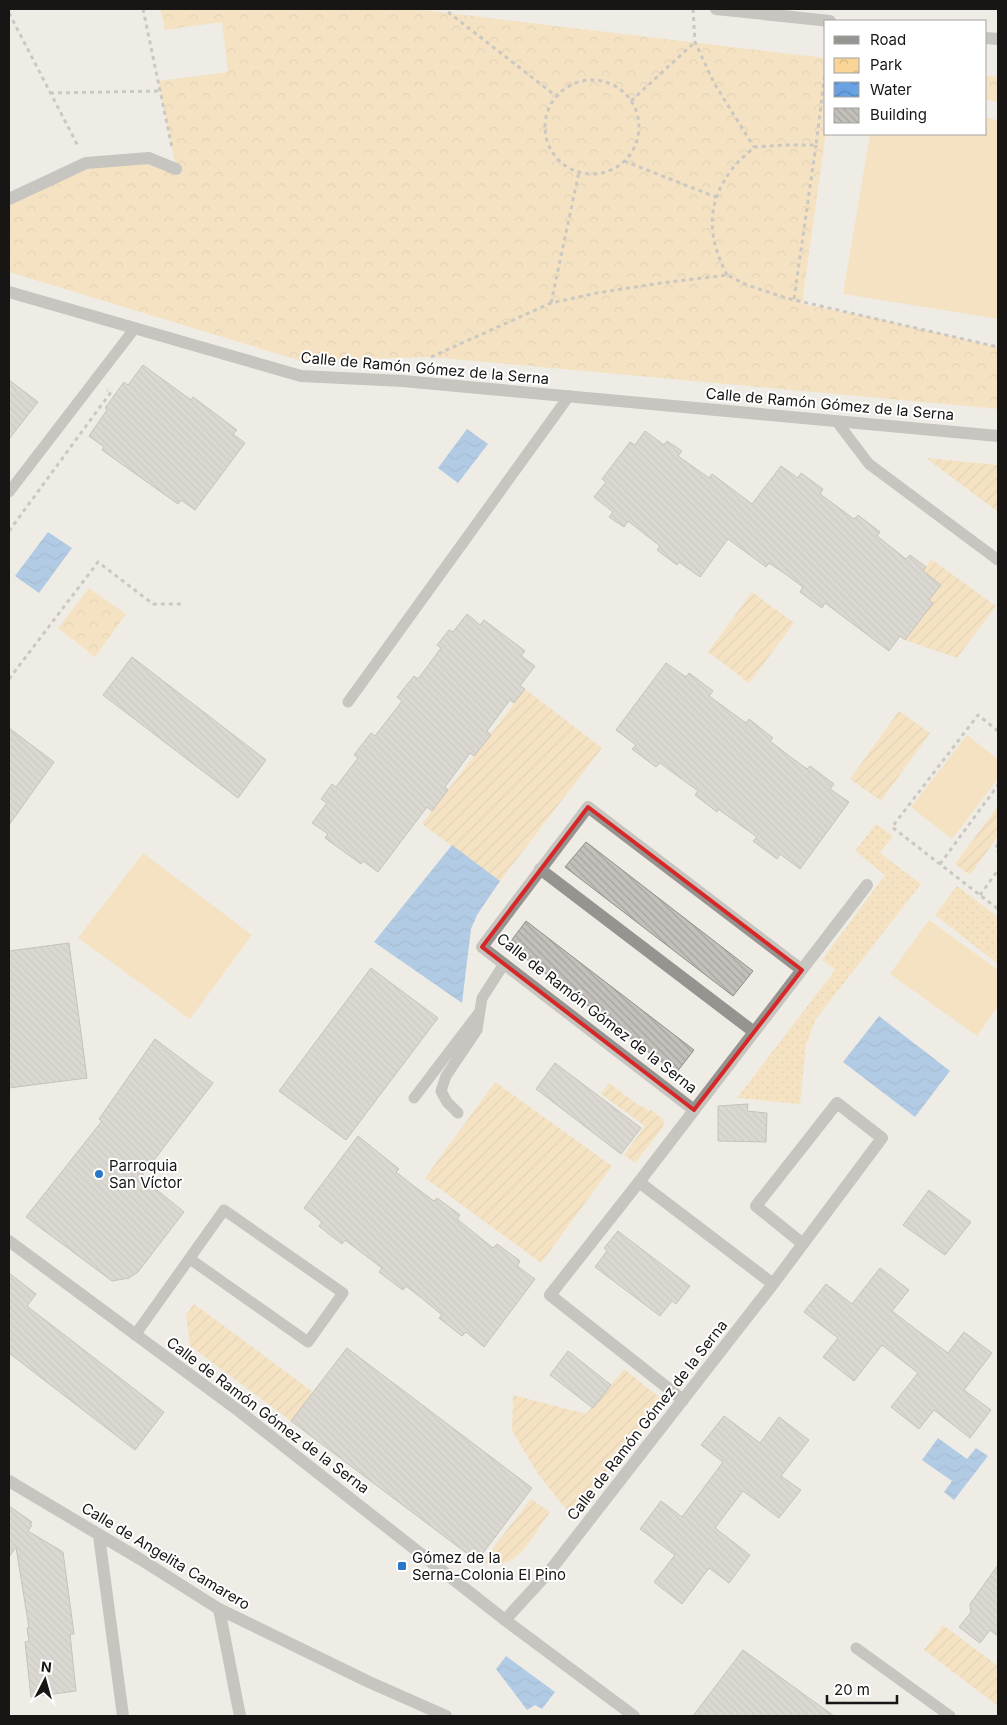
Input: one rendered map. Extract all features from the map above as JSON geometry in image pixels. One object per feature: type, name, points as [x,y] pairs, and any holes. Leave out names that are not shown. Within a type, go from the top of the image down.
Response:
[{"type":"street","points":[[716,9],[744,10],[824,20]]},
{"type":"street","points":[[9,199],[86,163],[150,158],[176,169]]},
{"type":"street","name":"Calle de Ramón Gómez de la Serna","points":[[9,292],[301,376],[403,381],[998,436]]},
{"type":"street","name":"Calle de Ramón Gómez de la Serna","points":[[694,1110],[482,946],[540,869],[588,807],[802,970]]},
{"type":"street","points":[[540,869],[754,1032]]},
{"type":"street","name":"Calle de Ramón Gómez de la Serna","points":[[683,1400],[550,1295],[867,885]]},
{"type":"street","name":"Calle de Ramón Gómez de la Serna","points":[[505,1620],[549,1572],[773,1284],[803,1244],[882,1138],[837,1103],[756,1206],[803,1244]]},
{"type":"street","points":[[639,1182],[773,1284]]},
{"type":"street","name":"Calle de Ramón Gómez de la Serna","points":[[9,1240],[239,1411],[505,1620],[634,1716]]},
{"type":"street","name":"Calle de Angelita Camarero","points":[[9,1481],[219,1609],[369,1682],[446,1716]]},
{"type":"street","points":[[99,1536],[123,1716]]},
{"type":"street","points":[[219,1609],[240,1716]]},
{"type":"lane","points":[[9,492],[135,328]]},
{"type":"lane","name":"Calle de Ramón Gómez de la Serna","points":[[348,702],[569,396]]},
{"type":"lane","points":[[837,422],[869,464],[998,560]]},
{"type":"lane","points":[[458,1113],[447,1102],[441,1091],[446,1076],[477,1030],[482,998],[504,964]]},
{"type":"lane","points":[[414,1098],[480,1012]]},
{"type":"lane","points":[[135,1335],[224,1210],[343,1293],[308,1342],[190,1258]]},
{"type":"lane","points":[[856,1648],[950,1716]]},
{"type":"path","points":[[143,9],[176,169]]},
{"type":"path","points":[[693,9],[695,42],[714,84],[754,147]]},
{"type":"path","points":[[448,12],[556,96]]},
{"type":"path","points":[[9,13],[86,163]]},
{"type":"path","points":[[631,101],[695,42]]},
{"type":"path","points":[[589,80],[604,81],[618,88],[631,101],[638,120],[639,132],[634,148],[624,161],[612,169],[599,173],[578,172],[560,161],[548,144],[545,127],[548,110],[556,96],[574,83],[589,80]]},
{"type":"path","points":[[794,299],[824,80]]},
{"type":"path","points":[[50,93],[160,91]]},
{"type":"path","points":[[728,276],[717,256],[711,228],[716,197],[732,169],[754,147],[816,145]]},
{"type":"path","points":[[624,161],[716,197]]},
{"type":"path","points":[[551,303],[578,172]]},
{"type":"path","points":[[430,357],[551,303],[596,293],[661,283],[728,276],[747,285],[794,299],[998,347]]},
{"type":"path","points":[[9,531],[111,392],[95,381]]},
{"type":"path","points":[[9,679],[98,562],[153,604],[184,604]]},
{"type":"path","points":[[998,731],[978,715],[892,827],[998,909]]},
{"type":"path","points":[[940,864],[998,785]]},
{"type":"path","points":[[998,844],[995,849],[998,851]]},
{"type":"path","points":[[980,895],[998,870]]},
{"type":"highlighted area","points":[[588,807],[802,970],[694,1110],[482,947]]},
{"type":"green space","points":[[160,9],[414,9],[824,58],[825,135],[802,304],[874,318],[998,347],[998,409],[431,357],[301,361],[9,272],[9,199],[86,163],[149,158],[176,168],[158,81],[228,72],[222,22],[165,30]]},
{"type":"green space","points":[[987,76],[998,77],[998,102],[987,100]]},
{"type":"green space","points":[[987,118],[998,120],[998,319],[843,294],[870,135],[987,135]]},
{"type":"green space","points":[[926,458],[998,465],[998,512]]},
{"type":"green space","points":[[931,559],[996,606],[957,658],[905,640],[933,603],[929,600],[941,585],[923,571]]},
{"type":"green space","points":[[89,588],[126,614],[95,657],[58,628]]},
{"type":"green space","points":[[752,592],[794,623],[749,683],[708,652]]},
{"type":"green space","points":[[525,689],[602,748],[500,881],[422,824]]},
{"type":"green space","points":[[899,711],[930,733],[881,801],[850,779]]},
{"type":"green space","points":[[967,735],[998,759],[998,779],[952,839],[911,807]]},
{"type":"green space","points":[[998,806],[998,836],[970,875],[955,864]]},
{"type":"green space","points":[[876,824],[893,836],[880,853],[921,884],[816,1019],[806,1045],[800,1104],[737,1098],[835,970],[822,960],[885,875],[855,851]]},
{"type":"green space","points":[[143,853],[252,935],[190,1019],[78,938]]},
{"type":"green space","points":[[957,886],[998,917],[998,964],[935,915]]},
{"type":"green space","points":[[929,920],[998,970],[998,1006],[977,1036],[890,974]]},
{"type":"green space","points":[[495,1082],[612,1166],[541,1263],[425,1178]]},
{"type":"green space","points":[[609,1083],[641,1107],[649,1111],[651,1110],[664,1120],[663,1127],[635,1163],[624,1155],[645,1126],[601,1094]]},
{"type":"green space","points":[[194,1304],[313,1392],[291,1421],[190,1346],[186,1315]]},
{"type":"green space","points":[[624,1369],[665,1402],[571,1515],[538,1474],[512,1431],[513,1395],[586,1414]]},
{"type":"green space","points":[[531,1499],[550,1512],[530,1542],[514,1558],[505,1563],[494,1565],[482,1562]]},
{"type":"green space","points":[[943,1625],[998,1666],[998,1706],[924,1650]]},
{"type":"water","points":[[467,429],[488,444],[458,483],[438,468]]},
{"type":"water","points":[[48,532],[72,548],[39,593],[15,576]]},
{"type":"water","points":[[452,845],[500,881],[477,915],[471,929],[462,1003],[374,942]]},
{"type":"water","points":[[879,1016],[950,1071],[915,1117],[843,1062]]},
{"type":"water","points":[[938,1438],[967,1459],[976,1448],[988,1456],[954,1500],[944,1492],[952,1481],[922,1460]]},
{"type":"water","points":[[506,1656],[555,1692],[542,1709],[535,1705],[527,1710],[496,1669]]},
{"type":"building","points":[[143,365],[191,400],[193,397],[237,430],[233,434],[245,443],[195,510],[181,500],[178,504],[102,450],[104,447],[89,436],[107,410],[105,408],[124,382],[128,385]]},
{"type":"building","points":[[9,380],[38,402],[9,439]]},
{"type":"building","points":[[645,431],[664,445],[667,441],[682,451],[678,456],[709,478],[712,474],[752,504],[781,466],[798,478],[801,473],[823,489],[820,494],[854,519],[858,515],[880,532],[877,536],[906,559],[910,555],[926,567],[923,571],[941,585],[929,600],[933,603],[905,640],[900,636],[889,651],[825,603],[822,608],[800,592],[803,587],[784,573],[769,563],[766,567],[728,539],[700,577],[679,562],[677,565],[657,550],[660,546],[628,521],[624,527],[609,517],[613,512],[594,497],[606,482],[602,479],[630,442],[635,445]]},
{"type":"building","points":[[467,614],[480,625],[484,620],[525,651],[521,656],[535,666],[520,686],[525,689],[514,703],[510,700],[487,731],[491,735],[474,756],[470,753],[445,787],[448,790],[432,811],[427,807],[378,872],[363,861],[361,864],[325,838],[328,834],[312,823],[327,803],[321,799],[332,784],[336,787],[358,758],[354,755],[371,733],[375,736],[402,701],[397,697],[414,676],[418,679],[441,648],[437,645],[449,630],[453,632]]},
{"type":"building","points":[[132,657],[266,760],[238,798],[103,695]]},
{"type":"building","points":[[666,663],[686,677],[689,673],[713,691],[709,696],[746,723],[749,719],[773,738],[770,741],[788,755],[807,769],[810,766],[834,784],[830,789],[849,802],[800,869],[780,854],[777,859],[753,841],[757,837],[718,809],[717,812],[695,795],[698,791],[660,763],[656,767],[632,749],[636,745],[616,730]]},
{"type":"building","points":[[9,728],[54,762],[9,825]]},
{"type":"building","points":[[586,842],[753,971],[733,996],[565,867]]},
{"type":"building","points":[[526,921],[694,1050],[676,1073],[508,945]]},
{"type":"building","points":[[69,943],[87,1078],[9,1088],[9,951]]},
{"type":"building","points":[[371,968],[438,1018],[346,1140],[279,1091]]},
{"type":"building","points":[[155,1039],[213,1083],[141,1177],[184,1212],[138,1272],[129,1278],[112,1281],[26,1217],[102,1121],[99,1119]]},
{"type":"building","points":[[555,1063],[641,1128],[621,1154],[536,1089]]},
{"type":"building","points":[[748,1104],[747,1111],[767,1113],[766,1142],[718,1141],[718,1106]]},
{"type":"building","points":[[358,1136],[399,1169],[396,1172],[415,1187],[434,1201],[437,1198],[460,1215],[457,1219],[493,1248],[497,1244],[520,1261],[517,1266],[535,1279],[484,1347],[466,1332],[462,1336],[439,1318],[442,1315],[424,1300],[406,1286],[403,1290],[379,1272],[382,1268],[345,1240],[342,1244],[330,1235],[319,1226],[322,1222],[304,1208]]},
{"type":"building","points":[[929,1190],[971,1222],[945,1255],[903,1225]]},
{"type":"building","points":[[618,1231],[690,1286],[676,1304],[672,1301],[660,1316],[595,1267],[607,1251],[604,1248]]},
{"type":"building","points":[[880,1268],[909,1290],[892,1311],[918,1331],[948,1353],[964,1332],[992,1353],[964,1390],[991,1410],[970,1438],[934,1410],[919,1429],[891,1407],[918,1373],[882,1345],[854,1381],[823,1357],[838,1338],[804,1312],[826,1284],[852,1304]]},
{"type":"building","points":[[9,1273],[36,1294],[27,1306],[164,1412],[135,1450],[9,1353]]},
{"type":"building","points":[[347,1348],[532,1488],[477,1561],[291,1421]]},
{"type":"building","points":[[568,1351],[611,1385],[593,1408],[550,1375]]},
{"type":"building","points":[[724,1416],[760,1443],[779,1417],[809,1440],[781,1476],[801,1490],[779,1518],[743,1491],[715,1528],[750,1555],[729,1583],[709,1568],[682,1604],[654,1582],[675,1555],[640,1529],[661,1501],[682,1517],[723,1462],[701,1445]]},
{"type":"building","points":[[9,1506],[32,1522],[28,1531],[63,1552],[74,1634],[70,1634],[76,1691],[31,1697],[25,1642],[29,1641],[27,1628],[29,1628],[16,1547],[9,1557]]},
{"type":"building","points":[[998,1565],[998,1636],[990,1630],[980,1643],[959,1627],[971,1612],[970,1604]]},
{"type":"building","points":[[743,1650],[791,1685],[834,1716],[693,1716]]},
{"type":"place","name":"Parroquia San Víctor","points":[[99,1174]]},
{"type":"place","name":"Gómez de la Serna-Colonia El Pino","points":[[402,1566]]}]
